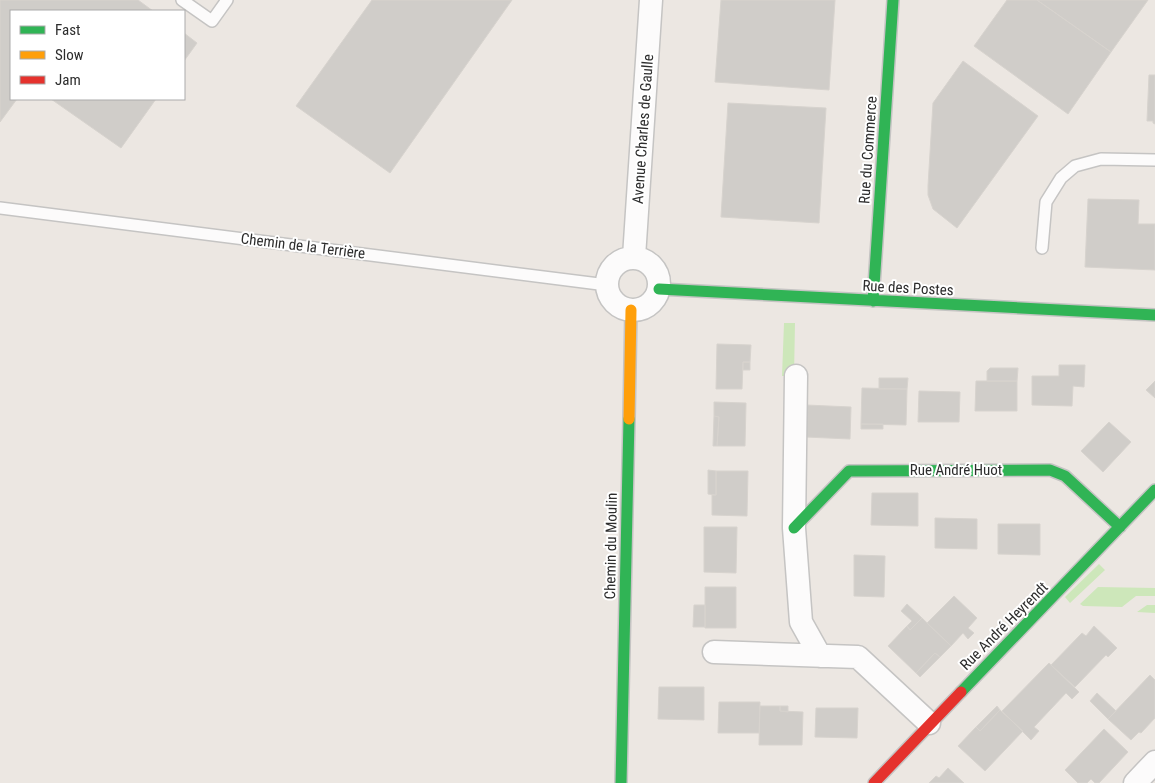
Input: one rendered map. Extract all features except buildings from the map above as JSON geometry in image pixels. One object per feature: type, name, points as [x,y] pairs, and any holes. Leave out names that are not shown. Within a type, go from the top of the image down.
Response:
[{"type":"street","name":"Avenue Charles de Gaulle","points":[[634,257],[651,0]]},
{"type":"street","name":"Rue du Commerce","points":[[873,301],[893,0]]},
{"type":"street","points":[[634,257],[643,259],[651,264],[659,280],[659,289],[652,302],[638,309],[631,310],[617,304],[608,292],[607,285],[608,276],[612,268],[618,263],[634,257]]},
{"type":"street","name":"Rue des Postes","points":[[659,289],[1155,315]]},
{"type":"street","name":"Chemin du Moulin","points":[[622,783],[631,310]]},
{"type":"street","points":[[796,376],[794,528],[801,622],[820,656]]},
{"type":"street","name":"Rue André Huot","points":[[794,528],[849,471],[1031,470],[1050,470],[1065,476],[1120,527]]},
{"type":"street","name":"Rue André Heyrendt","points":[[874,783],[1155,490]]},
{"type":"street","points":[[714,652],[858,657],[930,723]]},
{"type":"street","points":[[1135,783],[1155,762]]},
{"type":"lane","points":[[182,0],[212,21],[227,0]]},
{"type":"lane","points":[[1042,248],[1046,202],[1061,178],[1076,166],[1101,159],[1155,160]]},
{"type":"lane","name":"Chemin de la Terrière","points":[[0,208],[607,285]]},
{"type":"green space","points":[[784,323],[795,323],[794,376],[782,376]]},
{"type":"green space","points":[[1099,564],[1105,570],[1070,603],[1065,597]]},
{"type":"green space","points":[[1098,587],[1155,588],[1155,596],[1136,596],[1122,607],[1083,606],[1080,604]]},
{"type":"green space","points":[[1147,605],[1155,605],[1155,613],[1137,612]]},
{"type":"traffic: fast","points":[[873,301],[893,0]]},
{"type":"traffic: fast","points":[[659,289],[1155,315]]},
{"type":"traffic: fast","points":[[621,783],[629,419]]},
{"type":"traffic: fast","points":[[794,528],[849,471],[1050,470],[1065,476],[1120,527]]},
{"type":"traffic: fast","points":[[961,692],[1155,490]]},
{"type":"traffic: slow","points":[[629,419],[631,310]]},
{"type":"traffic: jam","points":[[874,783],[961,692]]}]
